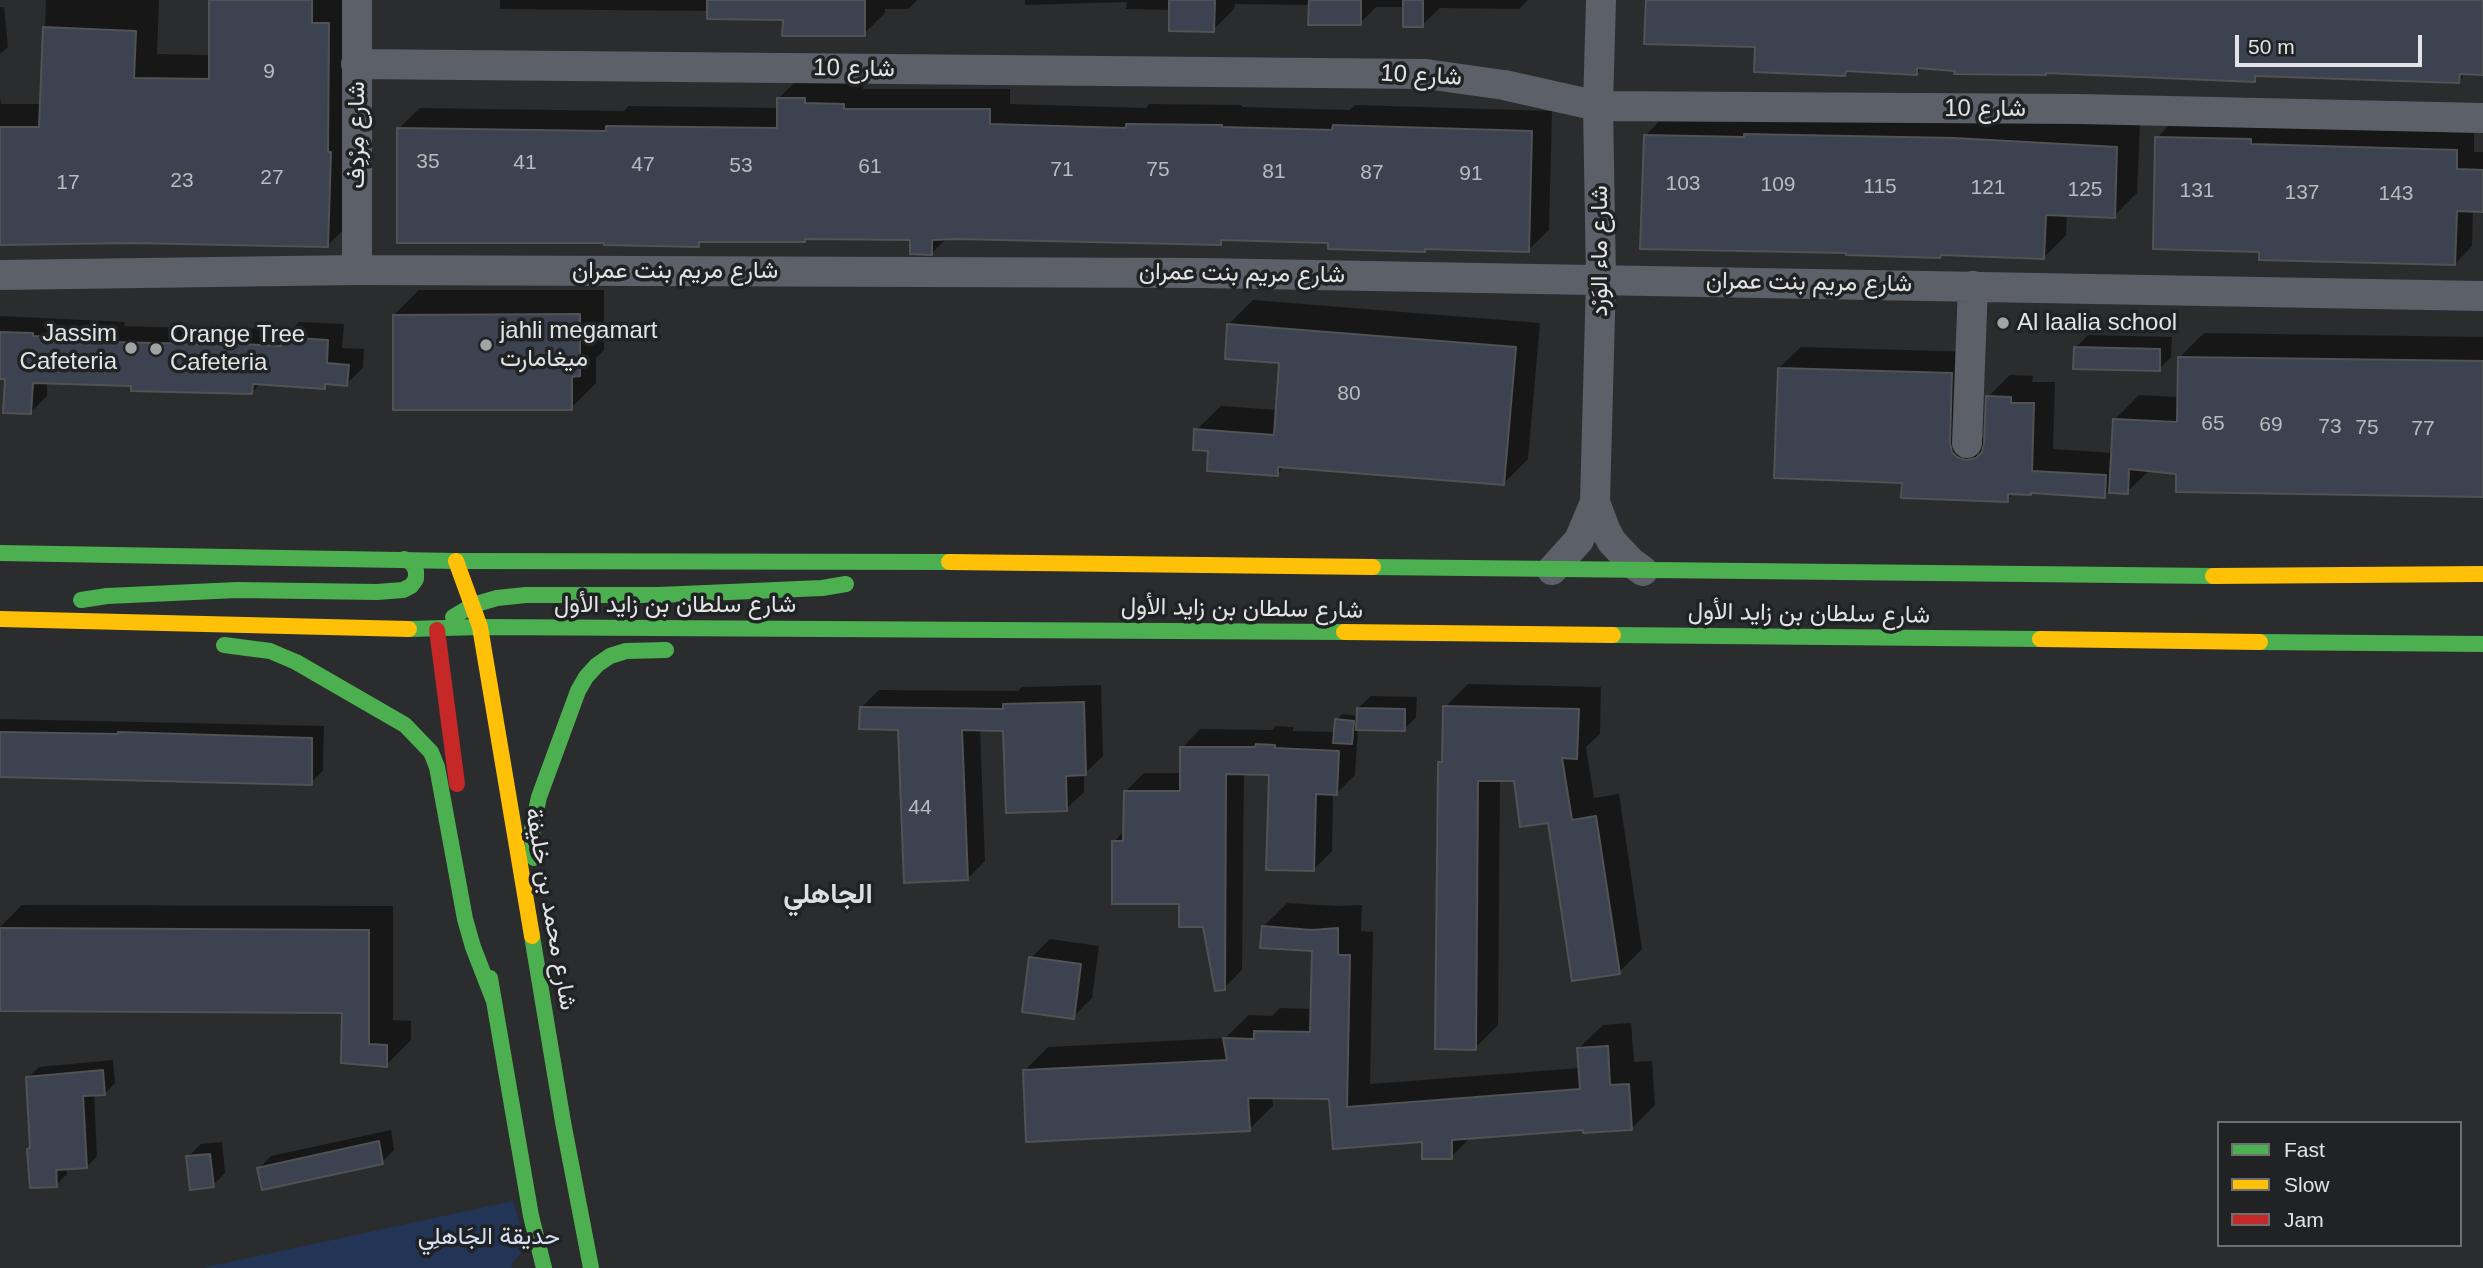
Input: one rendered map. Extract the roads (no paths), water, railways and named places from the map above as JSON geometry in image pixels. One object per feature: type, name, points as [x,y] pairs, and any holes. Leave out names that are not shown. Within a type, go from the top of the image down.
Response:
[{"type":"main road","name":"شارع سلطان بن زايد الأول","points":[[0,553],[456,561],[909,562],[2142,576],[2483,574]]},
{"type":"main road","points":[[67,602],[107,596],[237,590],[403,590],[411,586],[416,579],[416,570],[412,563],[404,559]]},
{"type":"main road","name":"شارع محمد بن خليفة","points":[[456,561],[480,627],[574,1187],[591,1268]]},
{"type":"main road","points":[[544,1268],[531,1216],[460,804],[438,629],[473,605],[497,598],[526,595],[659,594],[822,588],[866,579],[909,562]]},
{"type":"main road","points":[[0,619],[48,605]]},
{"type":"main road","name":"شارع سلطان بن زايد الأول","points":[[0,619],[438,629],[1034,629],[2483,643]]},
{"type":"main road","points":[[0,619],[88,637]]},
{"type":"main road","points":[[725,644],[784,629]]},
{"type":"main road","points":[[202,644],[243,646],[284,655],[405,725],[425,744],[437,767],[465,919],[494,1001]]},
{"type":"main road","points":[[543,999],[544,926],[533,829],[538,797],[578,691],[586,677],[610,656],[626,651],[676,649]]},
{"type":"street","name":"شارع مِرْدِف","points":[[357,0],[357,270]]},
{"type":"street","name":"شارع ماء الوَرْد","points":[[1552,570],[1579,540],[1595,502],[1601,279],[1598,106],[1601,0]]},
{"type":"street","name":"شارع 10","points":[[356,64],[1426,74],[1504,85],[1598,106],[2080,109],[2483,118]]},
{"type":"street","name":"شارع مريم بنت عمران","points":[[0,275],[357,270],[1203,273],[2483,296]]},
{"type":"street","points":[[1967,443],[1973,286]]},
{"type":"street","name":"شارع ماء الوَرْد","points":[[1595,502],[1612,542],[1643,571]]},
{"type":"place","name":"Al laalia school","points":[[2003,323]]},
{"type":"place","name":"jahli megamart ميغامارت","points":[[486,345]]},
{"type":"place","name":"Jassim Cafeteria","points":[[131,348]]},
{"type":"place","name":"Orange Tree Cafeteria","points":[[156,349]]},
{"type":"district","name":"الجاهلي","points":[[828,895]]},
{"type":"park label","name":"حديقة الجَاهلِي","points":[[489,1237]]}]
